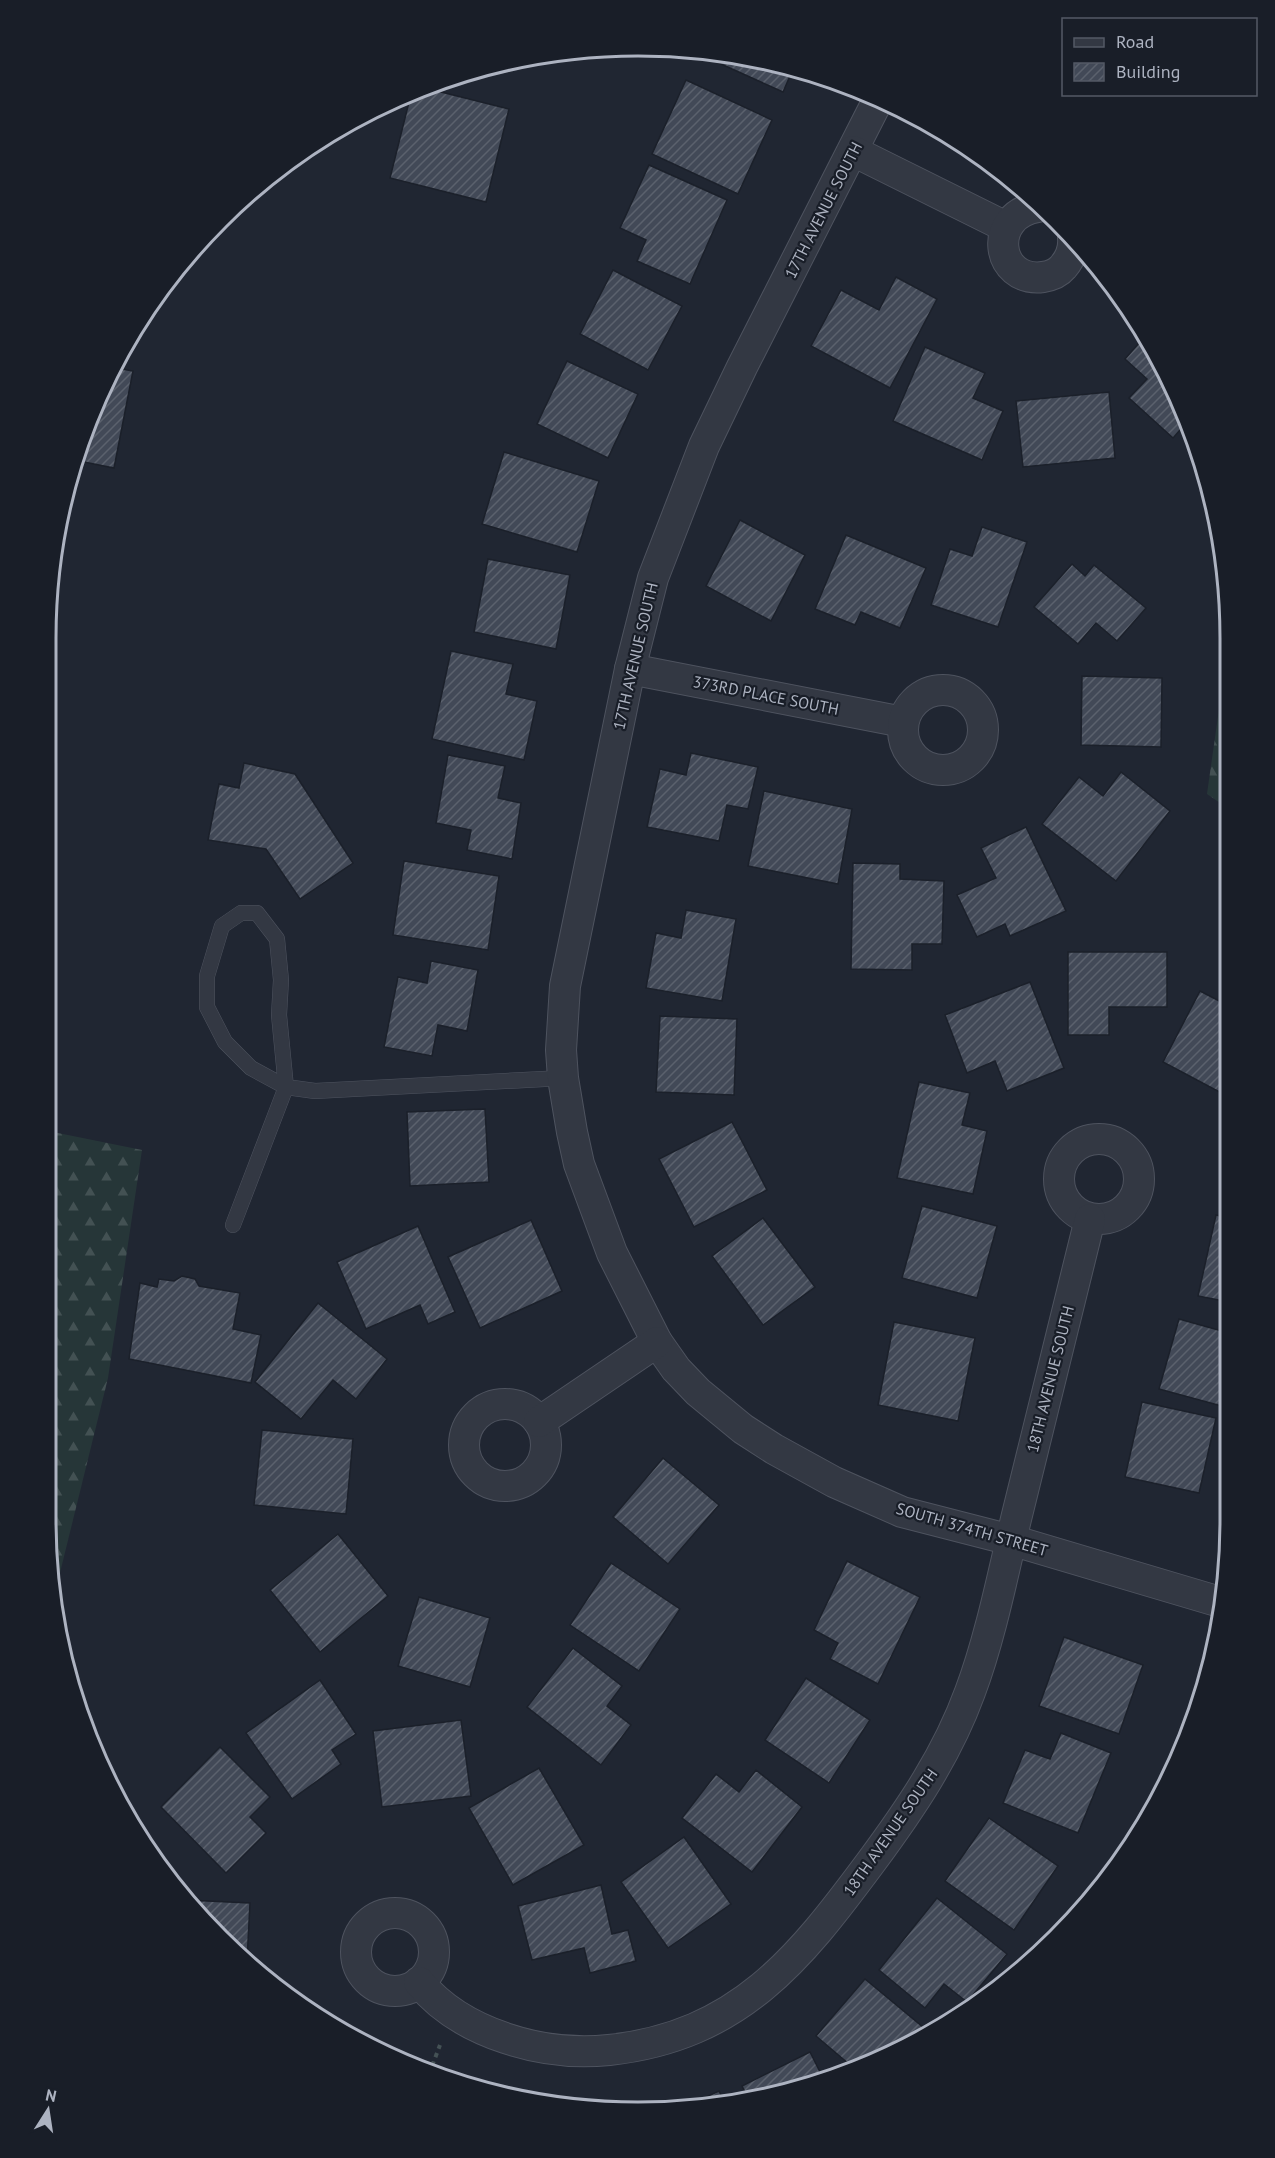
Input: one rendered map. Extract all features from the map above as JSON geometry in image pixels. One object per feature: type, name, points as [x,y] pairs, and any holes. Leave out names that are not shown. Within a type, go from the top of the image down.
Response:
[{"type":"street","name":"17TH AVENUE SOUTH","points":[[612,1253],[579,1164],[568,1115],[561,1050],[565,986],[630,669],[656,570],[704,446],[875,107]]},
{"type":"street","points":[[853,151],[1005,227]]},
{"type":"street","points":[[1030,208],[1014,216],[1005,227],[1002,240],[1004,254],[1011,266],[1022,275],[1036,278],[1049,276],[1061,269],[1070,258],[1072,251]]},
{"type":"street","name":"373RD PLACE SOUTH","points":[[630,669],[903,722]]},
{"type":"street","name":"18TH AVENUE SOUTH","points":[[419,1982],[442,2007],[484,2032],[534,2045],[584,2051],[620,2049],[682,2033],[727,2012],[748,1998],[788,1964],[826,1922],[917,1800],[945,1750],[971,1689],[1011,1540],[1090,1218]]},
{"type":"street","name":"SOUTH 374TH STREET","points":[[612,1253],[657,1342],[676,1369],[698,1392],[743,1429],[774,1449],[834,1482],[902,1512],[1011,1540],[1214,1600]]},
{"type":"street","points":[[539,1422],[657,1342]]},
{"type":"lane","points":[[233,1225],[286,1087],[279,1015],[281,980],[277,939],[257,913],[240,912],[222,926],[207,976],[207,1006],[225,1042],[251,1068],[286,1087],[315,1091],[563,1078]]},
{"type":"green space","points":[[1220,702],[1220,803],[1207,794]]},
{"type":"green space","points":[[56,1133],[142,1150],[108,1378],[59,1578],[56,1520]]},
{"type":"building","points":[[712,60],[790,76],[783,92]]},
{"type":"building","points":[[686,80],[772,120],[738,194],[652,154]]},
{"type":"building","points":[[437,91],[509,109],[486,202],[390,178],[409,103]]},
{"type":"building","points":[[649,165],[727,200],[690,284],[637,261],[646,240],[620,228]]},
{"type":"building","points":[[613,270],[682,306],[648,370],[580,334]]},
{"type":"building","points":[[896,277],[937,299],[890,388],[811,346],[841,290],[879,310]]},
{"type":"building","points":[[1139,343],[1181,429],[1173,438],[1129,398],[1147,379],[1125,359]]},
{"type":"building","points":[[925,347],[985,373],[973,398],[1003,411],[982,460],[893,421]]},
{"type":"building","points":[[567,361],[638,394],[608,458],[537,424]]},
{"type":"building","points":[[122,369],[133,371],[114,468],[83,462],[100,415]]},
{"type":"building","points":[[1109,392],[1115,458],[1023,467],[1016,401]]},
{"type":"building","points":[[504,452],[599,481],[577,552],[482,524]]},
{"type":"building","points":[[740,520],[805,555],[771,621],[706,586]]},
{"type":"building","points":[[982,527],[1027,542],[998,627],[931,605],[950,549],[972,556]]},
{"type":"building","points":[[846,535],[926,568],[900,628],[861,612],[855,625],[815,609]]},
{"type":"building","points":[[488,559],[570,575],[556,649],[474,632]]},
{"type":"building","points":[[1072,564],[1085,576],[1094,565],[1146,608],[1117,641],[1096,623],[1078,644],[1034,607]]},
{"type":"building","points":[[451,651],[513,664],[506,694],[537,701],[524,760],[432,739]]},
{"type":"building","points":[[1082,676],[1162,678],[1161,747],[1081,745]]},
{"type":"building","points":[[691,753],[758,767],[748,809],[727,805],[719,841],[647,827],[660,769],[686,775]]},
{"type":"building","points":[[448,755],[505,766],[498,798],[521,803],[512,859],[467,850],[471,830],[436,823]]},
{"type":"building","points":[[244,763],[295,774],[353,863],[300,899],[266,849],[208,840],[219,784],[239,788]]},
{"type":"building","points":[[1121,772],[1170,811],[1116,881],[1042,824],[1079,777],[1103,796]]},
{"type":"building","points":[[764,791],[852,809],[838,884],[748,866]]},
{"type":"building","points":[[1026,827],[1066,911],[1010,936],[1005,924],[977,937],[957,895],[996,878],[981,848]]},
{"type":"building","points":[[404,861],[499,876],[488,950],[393,935]]},
{"type":"building","points":[[853,863],[900,864],[900,879],[944,881],[942,944],[912,944],[912,970],[851,969]]},
{"type":"building","points":[[686,910],[736,919],[722,1001],[646,988],[656,933],[681,938]]},
{"type":"building","points":[[1068,952],[1167,952],[1167,1007],[1109,1007],[1109,1035],[1068,1035]]},
{"type":"building","points":[[431,961],[478,970],[467,1031],[438,1025],[432,1056],[384,1047],[398,977],[427,983]]},
{"type":"building","points":[[1030,982],[1064,1068],[1007,1091],[995,1061],[967,1073],[945,1015]]},
{"type":"building","points":[[1200,991],[1220,1001],[1220,1092],[1163,1062]]},
{"type":"building","points":[[660,1016],[737,1019],[734,1095],[656,1092]]},
{"type":"building","points":[[919,1082],[970,1093],[962,1125],[987,1131],[973,1194],[897,1178]]},
{"type":"building","points":[[485,1109],[489,1182],[410,1186],[407,1112]]},
{"type":"building","points":[[732,1122],[767,1190],[694,1227],[659,1159]]},
{"type":"building","points":[[922,1206],[997,1226],[977,1298],[902,1278]]},
{"type":"building","points":[[1216,1215],[1220,1216],[1220,1300],[1198,1296]]},
{"type":"building","points":[[763,1218],[815,1287],[763,1325],[712,1256]]},
{"type":"building","points":[[531,1220],[562,1291],[480,1328],[448,1257]]},
{"type":"building","points":[[418,1226],[455,1312],[428,1324],[420,1305],[366,1329],[337,1262]]},
{"type":"building","points":[[182,1276],[195,1279],[199,1286],[240,1293],[233,1329],[261,1335],[251,1383],[129,1359],[140,1283],[157,1287],[159,1279],[174,1281]]},
{"type":"building","points":[[318,1303],[387,1359],[356,1399],[333,1380],[301,1419],[255,1382]]},
{"type":"building","points":[[1179,1319],[1220,1330],[1220,1406],[1159,1389]]},
{"type":"building","points":[[894,1322],[975,1338],[958,1421],[878,1405]]},
{"type":"building","points":[[1142,1402],[1216,1418],[1199,1493],[1125,1477]]},
{"type":"building","points":[[262,1430],[353,1439],[346,1514],[254,1505]]},
{"type":"building","points":[[663,1458],[719,1505],[668,1564],[613,1517]]},
{"type":"building","points":[[338,1534],[388,1596],[320,1652],[270,1590]]},
{"type":"building","points":[[847,1561],[920,1597],[878,1684],[830,1659],[838,1643],[814,1630]]},
{"type":"building","points":[[611,1563],[680,1609],[639,1671],[570,1625]]},
{"type":"building","points":[[419,1597],[490,1618],[470,1687],[398,1666]]},
{"type":"building","points":[[1064,1637],[1143,1665],[1119,1734],[1039,1706]]},
{"type":"building","points":[[573,1648],[622,1686],[607,1706],[631,1725],[601,1765],[527,1707]]},
{"type":"building","points":[[806,1678],[870,1720],[829,1783],[765,1740]]},
{"type":"building","points":[[320,1680],[356,1734],[332,1750],[341,1764],[292,1799],[246,1733]]},
{"type":"building","points":[[461,1720],[471,1796],[382,1807],[373,1731]]},
{"type":"building","points":[[1061,1733],[1111,1753],[1078,1833],[1003,1803],[1025,1750],[1050,1759]]},
{"type":"building","points":[[220,1747],[270,1797],[250,1817],[266,1833],[226,1873],[161,1807]]},
{"type":"building","points":[[539,1768],[584,1845],[513,1885],[469,1808]]},
{"type":"building","points":[[756,1770],[802,1807],[752,1872],[682,1818],[716,1774],[739,1792]]},
{"type":"building","points":[[989,1818],[1058,1866],[1014,1930],[945,1881]]},
{"type":"building","points":[[684,1837],[731,1904],[668,1948],[621,1882]]},
{"type":"building","points":[[601,1885],[612,1934],[628,1930],[636,1961],[590,1973],[584,1948],[532,1960],[518,1906]]},
{"type":"building","points":[[937,1898],[1007,1954],[965,2001],[944,1984],[925,2008],[879,1970]]},
{"type":"building","points":[[197,1901],[250,1903],[247,1952]]},
{"type":"building","points":[[865,1979],[923,2027],[848,2063],[816,2036]]},
{"type":"building","points":[[810,2052],[821,2073],[745,2092],[742,2086]]},
{"type":"building","points":[[719,2091],[722,2096],[713,2098],[701,2099]]}]
